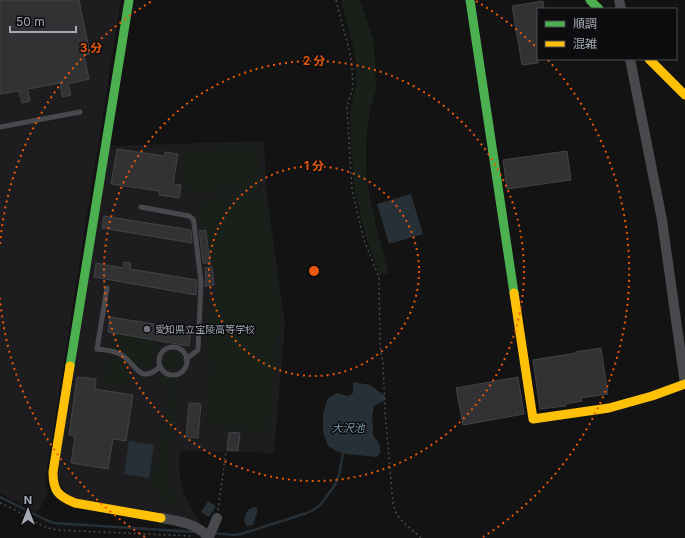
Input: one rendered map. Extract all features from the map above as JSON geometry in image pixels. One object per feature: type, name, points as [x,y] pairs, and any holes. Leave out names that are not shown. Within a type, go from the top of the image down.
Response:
[{"type":"street","points":[[129,0],[57,445],[53,483],[58,494],[68,501],[186,523],[199,529],[209,537],[217,518]]},
{"type":"street","points":[[470,0],[533,419],[608,408],[652,396],[685,384],[662,220],[630,60]]},
{"type":"street","points":[[590,0],[598,8]]},
{"type":"street","points":[[650,60],[685,95]]},
{"type":"lane","points":[[0,127],[80,112]]},
{"type":"lane","points":[[141,208],[189,216],[193,219],[201,282],[198,350],[186,359]]},
{"type":"lane","points":[[106,288],[97,349],[120,354],[126,358],[135,369],[145,374],[155,372],[160,367]]},
{"type":"lane","points":[[171,347],[179,348],[185,355],[185,367],[179,373],[167,374],[160,367],[160,356],[164,349],[171,347]]},
{"type":"path","points":[[336,0],[350,53],[352,68],[353,87],[347,107],[352,190],[364,240],[379,276],[380,346],[383,364],[385,411],[393,504],[396,515],[421,538]]},
{"type":"path","points":[[217,518],[226,452]]},
{"type":"path","points":[[0,503],[38,524],[57,530],[192,536]]},
{"type":"shaded area","points":[[0,0],[121,0],[45,482],[48,494],[37,513],[0,493]]},
{"type":"shaded area","points":[[341,0],[360,0],[374,42],[376,90],[370,109],[366,143],[366,173],[378,234],[389,273],[380,275],[367,240],[355,193],[350,113],[356,83],[356,64],[355,54]]},
{"type":"shaded area","points":[[264,141],[267,195],[285,324],[274,453],[180,451],[179,468],[183,490],[192,511],[200,522],[200,526],[77,500],[66,492],[57,477],[109,146]]},
{"type":"shaded area","points":[[258,147],[261,189],[185,191],[183,150]]},
{"type":"shaded area","points":[[265,194],[280,305],[269,433],[207,425],[211,368],[207,349],[216,288],[215,270],[206,228],[200,228],[197,209],[212,197]]},
{"type":"shaded area","points":[[113,334],[164,342],[156,349],[153,354],[152,364],[150,367],[147,367],[138,365],[124,352],[111,348]]},
{"type":"shaded area","points":[[173,352],[179,355],[182,361],[179,367],[173,370],[167,367],[164,361],[167,355]]},
{"type":"shaded area","points":[[110,354],[124,361],[129,367],[130,372],[127,383],[117,387],[104,385]]},
{"type":"shaded area","points":[[163,376],[172,379],[177,387],[168,471],[171,489],[177,500],[161,509],[165,496],[158,491],[149,488],[150,484],[152,484],[172,389],[154,382],[157,378]]},
{"type":"water","points":[[411,194],[423,234],[389,244],[377,204]]},
{"type":"water","name":"大沢池","points":[[353,382],[370,385],[385,396],[385,400],[374,406],[372,418],[373,435],[380,447],[380,453],[377,457],[346,454],[336,451],[328,446],[323,432],[323,414],[328,398],[337,393],[348,396],[353,393]]},
{"type":"water","points":[[129,441],[154,445],[149,478],[124,474]]},
{"type":"water","points":[[208,501],[216,506],[209,517],[201,512]]},
{"type":"water","points":[[255,507],[257,508],[257,513],[253,525],[247,526],[244,520],[245,514],[249,509]]},
{"type":"building","points":[[0,0],[79,0],[90,54],[84,55],[89,79],[68,84],[71,95],[62,97],[60,83],[28,89],[30,101],[22,103],[19,91],[0,94]]},
{"type":"building","points":[[543,1],[544,8],[537,8],[538,63],[522,65],[512,6]]},
{"type":"building","points":[[117,149],[165,156],[165,152],[178,154],[173,184],[181,185],[179,198],[159,195],[159,191],[111,184]]},
{"type":"building","points":[[567,151],[571,180],[507,189],[503,160]]},
{"type":"building","points":[[104,216],[191,230],[192,243],[102,228]]},
{"type":"building","points":[[206,230],[210,263],[203,263],[199,231]]},
{"type":"building","points":[[124,262],[131,263],[130,269],[197,280],[196,295],[94,277],[96,263],[123,268]]},
{"type":"building","points":[[212,267],[214,285],[205,286],[205,268]]},
{"type":"building","points":[[110,317],[191,330],[189,346],[108,332]]},
{"type":"building","points":[[601,348],[608,394],[581,398],[582,401],[566,404],[566,406],[540,409],[533,360]]},
{"type":"building","points":[[77,377],[96,379],[95,389],[133,395],[126,441],[113,439],[108,469],[71,463],[75,436],[69,435]]},
{"type":"building","points":[[518,377],[524,414],[463,425],[456,388]]},
{"type":"building","points":[[189,403],[201,404],[198,438],[186,437]]},
{"type":"building","points":[[229,432],[240,433],[238,451],[227,450]]},
{"type":"waterway","points":[[212,533],[235,535],[241,534],[307,513],[315,509],[321,504],[335,485],[339,475],[343,453]]},
{"type":"waterway","points":[[0,497],[54,523],[196,532]]},
{"type":"traffic: fast","points":[[70,366],[129,0]]},
{"type":"traffic: fast","points":[[470,0],[514,293]]},
{"type":"traffic: fast","points":[[590,0],[598,8]]},
{"type":"traffic: slow","points":[[650,60],[685,95]]},
{"type":"traffic: slow","points":[[514,293],[533,419],[609,408],[652,396],[685,384]]},
{"type":"traffic: slow","points":[[70,366],[53,472],[55,488],[64,498],[75,503],[161,518]]},
{"type":"place","name":"愛知県立宝陵高等学校","points":[[147,329]]}]
